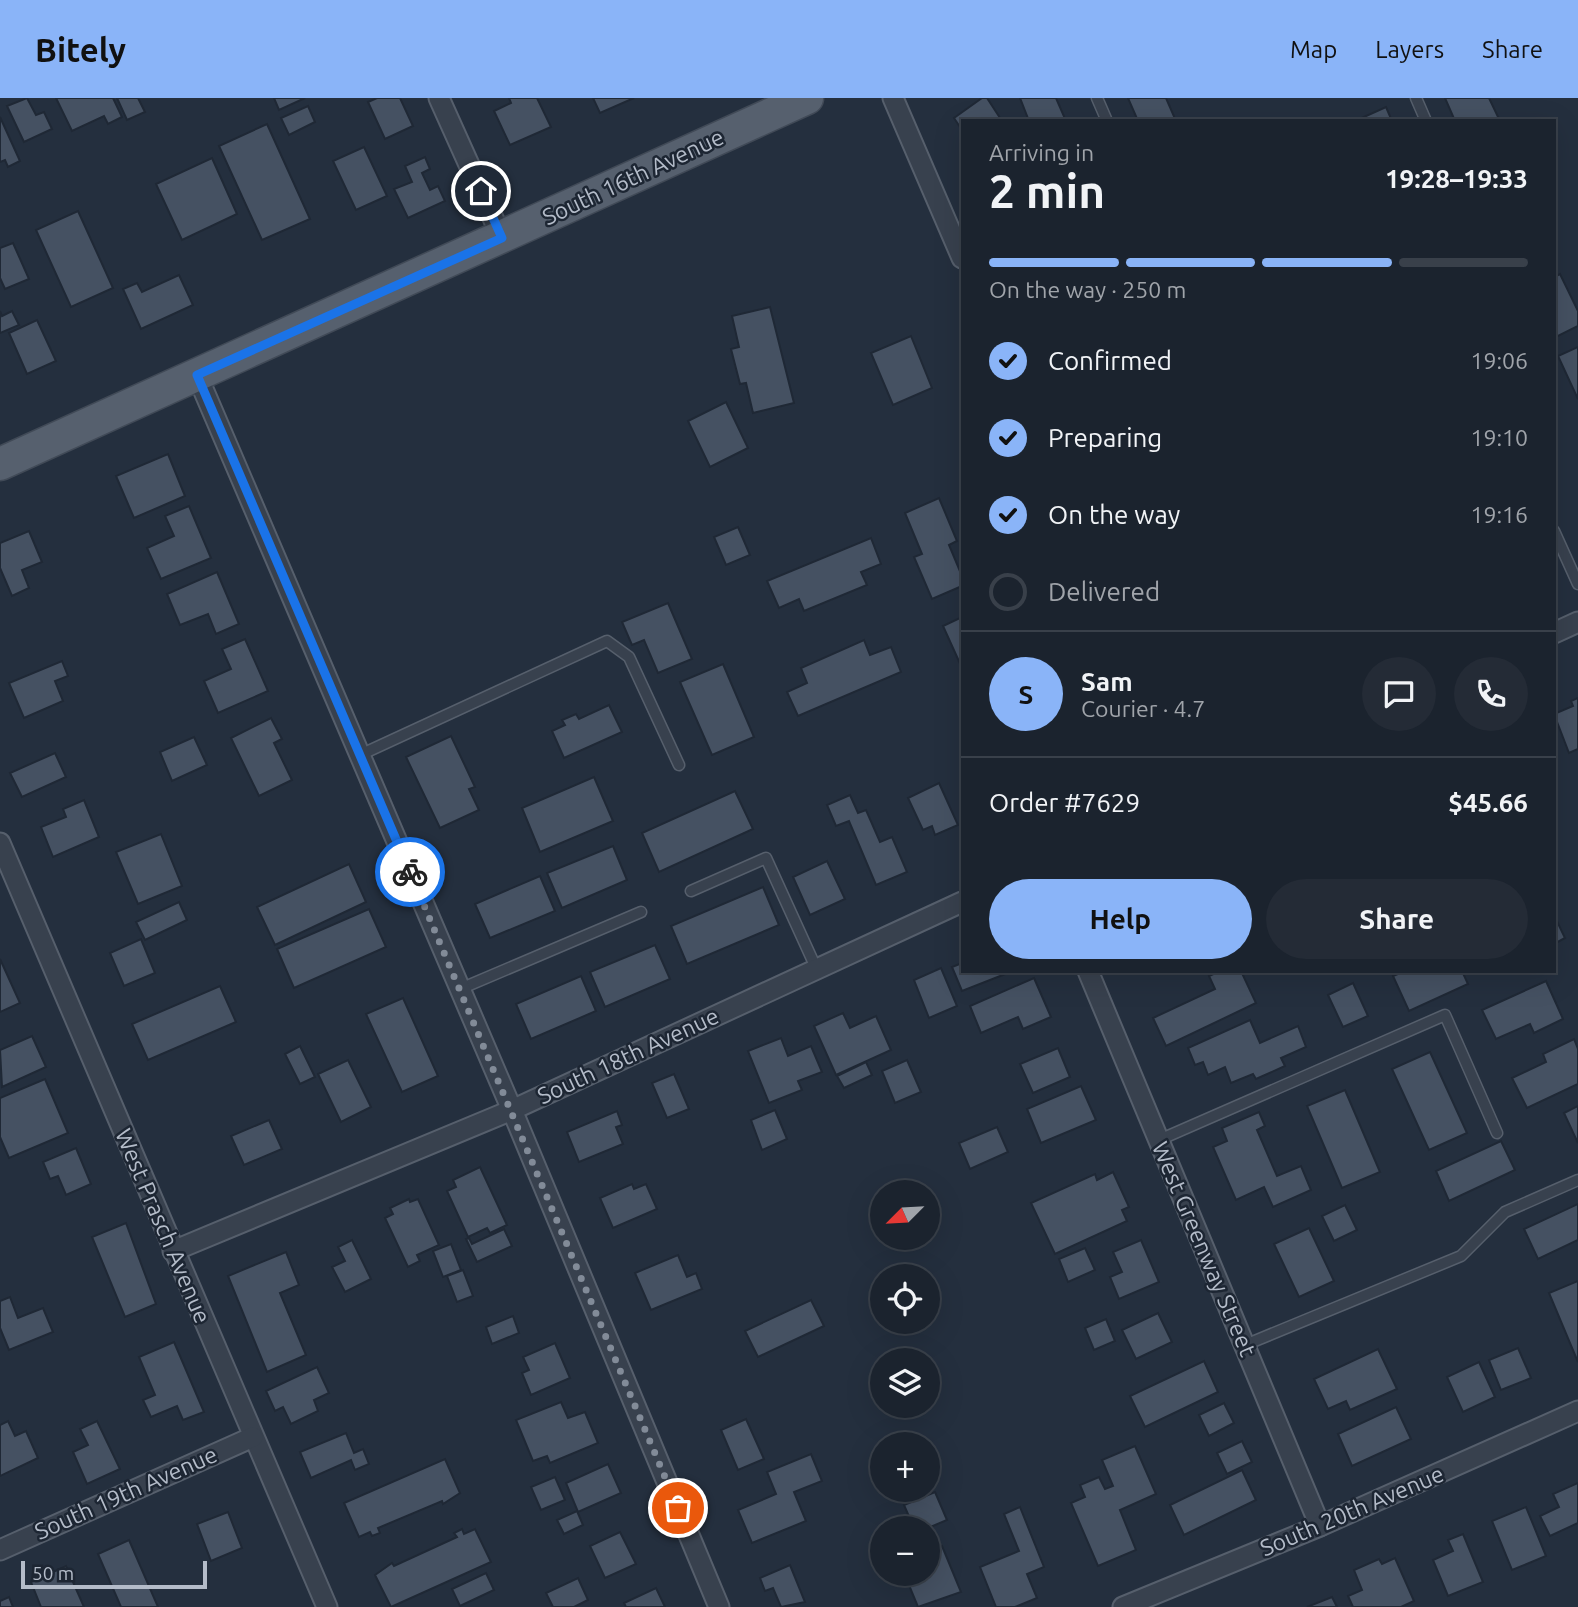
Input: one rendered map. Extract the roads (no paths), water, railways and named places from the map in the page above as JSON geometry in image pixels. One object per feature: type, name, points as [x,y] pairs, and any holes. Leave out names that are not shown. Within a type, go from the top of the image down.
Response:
[{"type":"main road","name":"South 16th Avenue","points":[[0,464],[807,98]]},
{"type":"street","points":[[439,98],[502,238]]},
{"type":"street","points":[[893,98],[961,256]]},
{"type":"street","points":[[197,375],[512,1110],[719,1607]]},
{"type":"street","points":[[1556,632],[1578,622]]},
{"type":"street","name":"West Prasch Avenue","points":[[0,843],[5,870],[327,1607]]},
{"type":"street","name":"South 18th Avenue","points":[[173,1251],[512,1110],[961,902]]},
{"type":"street","name":"West Greenway Street","points":[[1089,973],[1320,1526]]},
{"type":"street","name":"South 20th Avenue","points":[[1124,1607],[1320,1526],[1578,1411]]},
{"type":"street","name":"South 19th Avenue","points":[[0,1550],[253,1437]]},
{"type":"lane","points":[[1097,98],[1106,119]]},
{"type":"lane","points":[[1416,98],[1425,119]]},
{"type":"lane","points":[[1556,535],[1578,584]]},
{"type":"lane","points":[[360,755],[607,641],[629,657],[679,765]]},
{"type":"lane","points":[[691,891],[766,858],[817,970]]},
{"type":"lane","points":[[460,989],[641,912]]},
{"type":"lane","points":[[1159,1140],[1445,1015],[1497,1133]]},
{"type":"lane","points":[[1245,1345],[1461,1256],[1505,1212],[1578,1180]]}]
